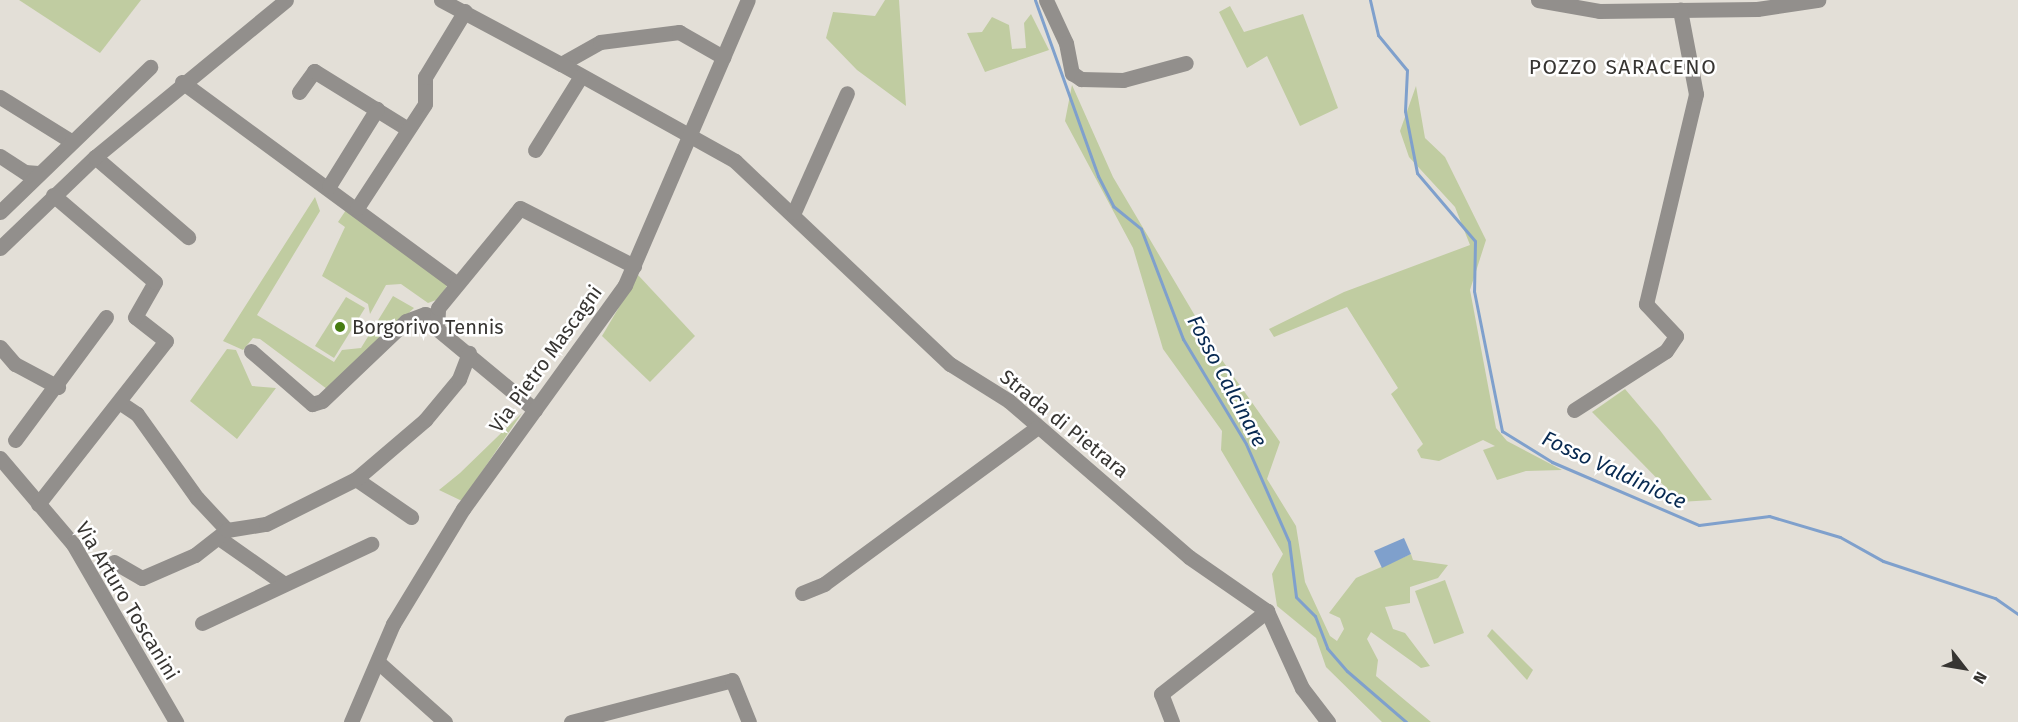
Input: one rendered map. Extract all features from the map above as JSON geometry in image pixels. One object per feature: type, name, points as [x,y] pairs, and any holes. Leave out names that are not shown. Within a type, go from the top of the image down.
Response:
[{"type":"street","points":[[0,248],[95,157],[182,82],[286,0]]},
{"type":"street","name":"Strada di Pietrara","points":[[443,0],[561,64],[687,137],[735,161],[794,212],[950,364],[1010,401],[1036,428],[1189,557],[1267,611]]},
{"type":"street","name":"Via Pietro Mascagni","points":[[351,722],[393,624],[464,509],[603,321],[634,266],[687,137],[748,0]]},
{"type":"street","points":[[1046,0],[1066,44],[1072,73],[1081,79],[1123,80],[1186,63]]},
{"type":"street","points":[[1538,0],[1599,11],[1757,9],[1818,0]]},
{"type":"street","points":[[1574,410],[1666,351],[1676,336],[1646,303],[1696,94],[1680,10]]},
{"type":"street","points":[[357,208],[425,104],[424,77],[465,11]]},
{"type":"street","points":[[561,64],[600,42],[679,32],[723,57]]},
{"type":"street","points":[[0,212],[70,141],[150,67]]},
{"type":"street","points":[[299,92],[314,71],[408,129]]},
{"type":"street","points":[[535,150],[580,76]]},
{"type":"street","points":[[182,82],[329,186],[457,284]]},
{"type":"street","points":[[794,212],[847,93]]},
{"type":"street","points":[[0,97],[70,141]]},
{"type":"street","points":[[329,186],[377,109]]},
{"type":"street","points":[[0,156],[25,172],[38,173]]},
{"type":"street","points":[[95,157],[189,237]]},
{"type":"street","points":[[38,504],[122,404],[166,341],[135,317],[150,298],[155,282],[53,195]]},
{"type":"street","points":[[535,410],[469,353],[437,329],[434,317],[457,284],[520,208],[634,266]]},
{"type":"street","points":[[251,351],[312,404],[322,401],[406,321],[425,314],[434,317]]},
{"type":"street","points":[[15,440],[58,387],[106,317]]},
{"type":"street","points":[[0,347],[15,364],[58,387]]},
{"type":"street","points":[[114,562],[142,578],[195,555],[223,534],[266,525],[356,479],[425,420],[459,379],[469,353]]},
{"type":"street","points":[[122,404],[137,414],[223,534],[283,583]]},
{"type":"street","points":[[802,592],[824,584],[1036,428]]},
{"type":"street","name":"Via Arturo Toscanini","points":[[0,458],[73,544],[176,722]]},
{"type":"street","points":[[356,479],[411,518]]},
{"type":"street","points":[[202,623],[283,583],[371,544]]},
{"type":"street","points":[[1172,722],[1161,694],[1267,611],[1302,688],[1328,722]]},
{"type":"street","points":[[378,662],[445,722]]},
{"type":"street","points":[[571,722],[732,680],[749,722]]},
{"type":"green space","points":[[19,0],[141,0],[100,53]]},
{"type":"green space","points":[[885,0],[899,0],[906,106],[857,70],[826,38],[833,12],[875,16]]},
{"type":"green space","points":[[1230,6],[1244,32],[1303,14],[1338,108],[1300,126],[1267,56],[1247,68],[1219,12]]},
{"type":"green space","points":[[1031,14],[1049,50],[985,72],[967,33],[982,32],[992,17],[1009,25],[1012,49],[1026,48],[1024,23]]},
{"type":"green space","points":[[1072,85],[1113,177],[1217,353],[1280,442],[1267,479],[1296,526],[1305,582],[1330,636],[1337,641],[1344,629],[1340,618],[1329,613],[1356,578],[1411,554],[1413,560],[1448,565],[1438,578],[1410,587],[1410,603],[1385,607],[1393,629],[1405,633],[1430,666],[1421,668],[1371,632],[1367,639],[1378,660],[1376,676],[1431,722],[1382,722],[1326,667],[1316,638],[1277,606],[1272,574],[1283,554],[1221,450],[1222,431],[1163,349],[1133,248],[1065,121]]},
{"type":"green space","points":[[1416,86],[1425,138],[1445,157],[1486,240],[1470,290],[1496,428],[1507,441],[1562,470],[1526,471],[1497,480],[1483,450],[1495,446],[1483,440],[1439,461],[1421,458],[1417,450],[1423,444],[1391,394],[1398,388],[1347,307],[1274,337],[1269,329],[1344,292],[1470,245],[1455,207],[1409,157],[1400,131]]},
{"type":"green space","points":[[315,197],[320,211],[257,315],[334,362],[342,350],[361,348],[393,296],[414,308],[327,389],[260,339],[253,338],[243,350],[223,341]]},
{"type":"green space","points":[[346,210],[448,284],[439,299],[428,303],[401,284],[386,285],[370,314],[368,304],[322,276],[345,227],[338,222]]},
{"type":"green space","points":[[638,275],[695,336],[650,382],[602,336]]},
{"type":"green space","name":"Borgorivo Tennis","points":[[346,297],[365,308],[334,358],[315,346]]},
{"type":"green space","points":[[227,349],[236,350],[252,386],[276,388],[237,439],[190,401]]},
{"type":"green space","points":[[1625,389],[1659,429],[1712,500],[1680,502],[1592,412]]},
{"type":"green space","points":[[522,413],[462,501],[439,490],[460,473]]},
{"type":"green space","points":[[1445,580],[1464,633],[1434,644],[1415,591]]},
{"type":"green space","points":[[1492,629],[1533,670],[1527,680],[1487,636]]},
{"type":"water","points":[[1404,538],[1411,554],[1382,568],[1374,551]]},
{"type":"waterway","name":"Fosso Calcinare","points":[[1035,0],[1098,176],[1113,206],[1141,229],[1183,339],[1246,444],[1289,542],[1296,597],[1315,616],[1327,648],[1347,671],[1406,722]]},
{"type":"waterway","name":"Fosso Valdinioce","points":[[1370,0],[1378,35],[1407,70],[1405,111],[1417,173],[1475,241],[1474,291],[1502,431],[1552,462],[1699,525],[1769,516],[1840,537],[1883,561],[1995,598],[2018,614]]},
{"type":"place","name":"Borgorivo Tennis","points":[[340,327]]},
{"type":"district","name":"POZZO SARACENO","points":[[1623,67]]}]
